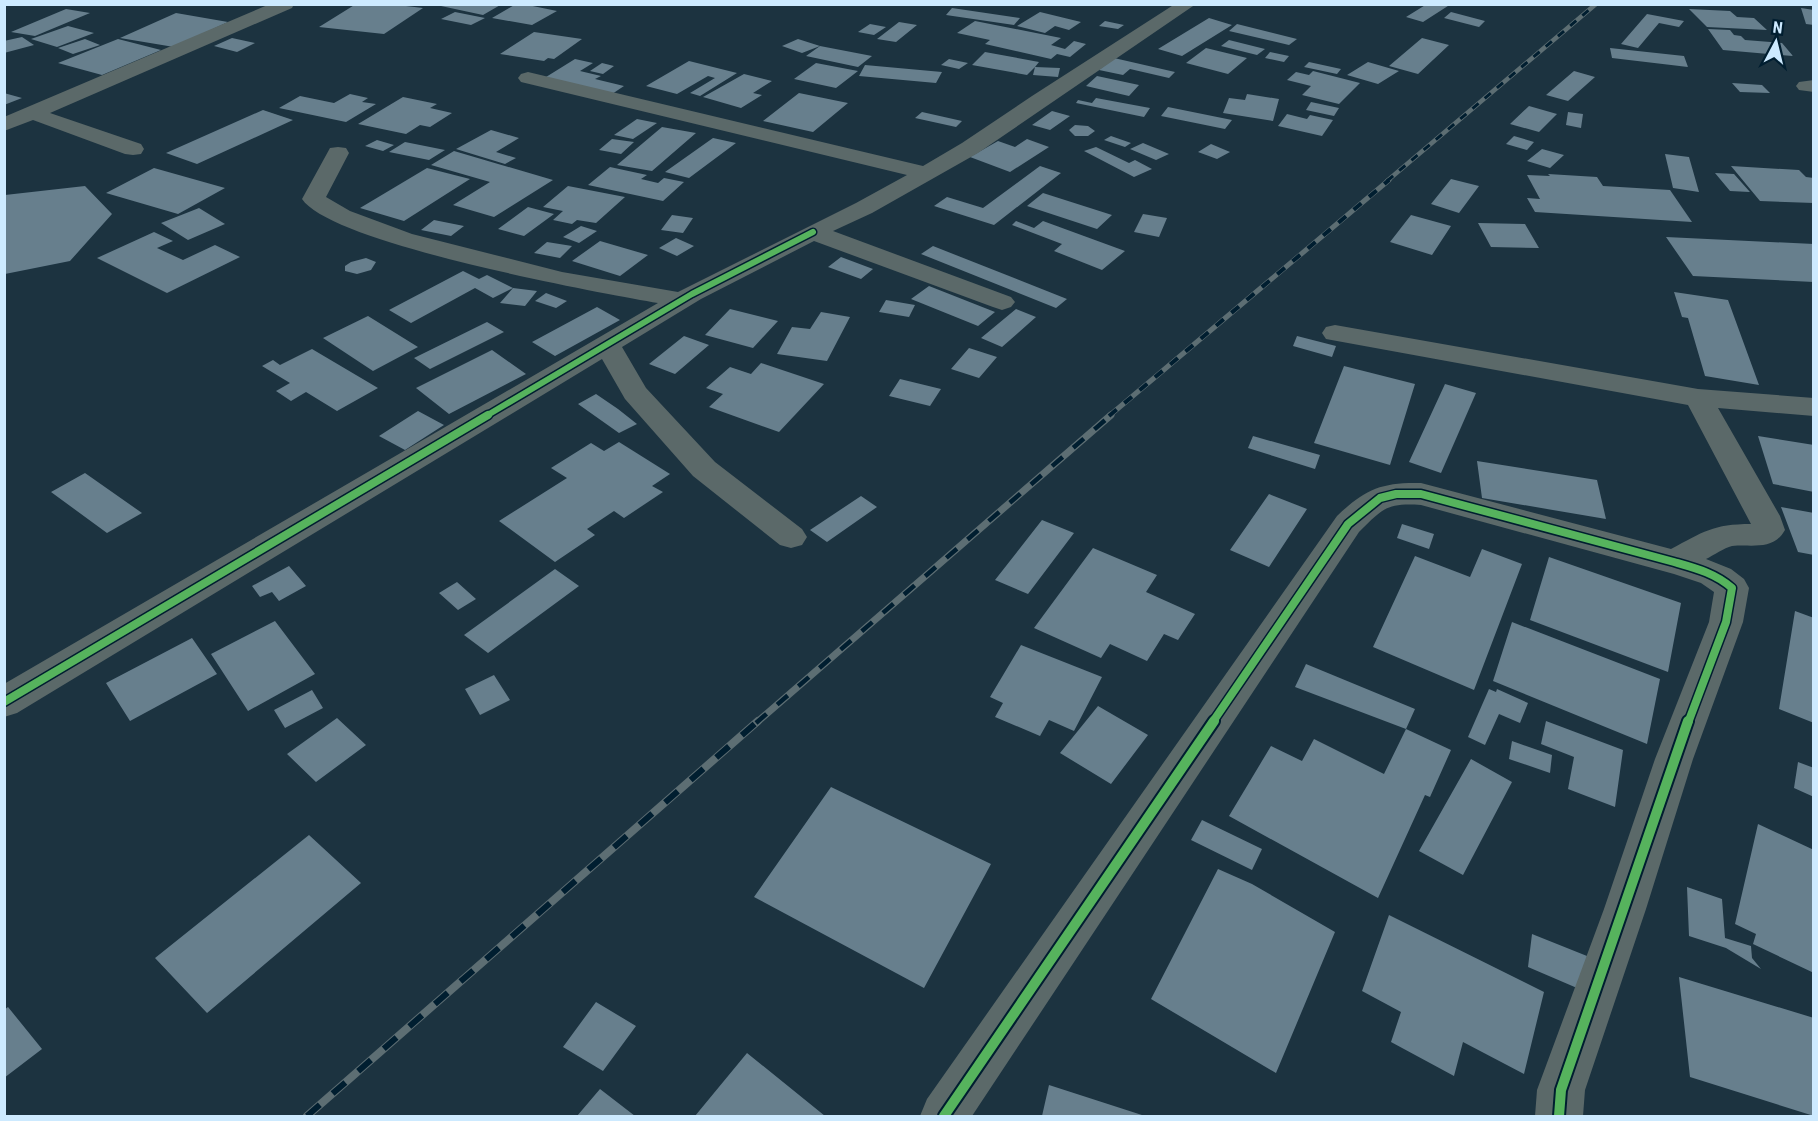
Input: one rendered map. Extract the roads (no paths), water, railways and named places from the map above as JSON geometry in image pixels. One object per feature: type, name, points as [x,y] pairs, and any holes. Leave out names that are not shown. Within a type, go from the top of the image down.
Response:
[{"type":"street","points":[[4,125],[286,4]]},
{"type":"street","points":[[4,702],[682,300],[864,208],[970,148],[1058,87],[1188,4]]},
{"type":"street","points":[[528,78],[927,172]]},
{"type":"street","points":[[32,112],[133,150]]},
{"type":"street","points":[[338,153],[313,199],[342,216],[404,239],[562,279],[682,300]]},
{"type":"street","points":[[813,232],[1002,302]]},
{"type":"street","points":[[1335,333],[1698,398],[1814,408]]},
{"type":"street","points":[[607,345],[635,393],[704,468],[791,537]]},
{"type":"street","points":[[1674,561],[1725,535],[1760,535],[1769,530],[1764,516],[1698,398]]},
{"type":"street","points":[[944,1116],[1348,524],[1380,495],[1421,494],[1674,561],[1708,572],[1725,580],[1732,588],[1726,622],[1674,759],[1625,909],[1561,1090],[1558,1116]]},
{"type":"railway","points":[[1387,181],[1596,4]]},
{"type":"railway","points":[[1109,416],[1389,180]]},
{"type":"railway","points":[[756,723],[1111,415]]},
{"type":"railway","points":[[307,1116],[758,721]]}]
